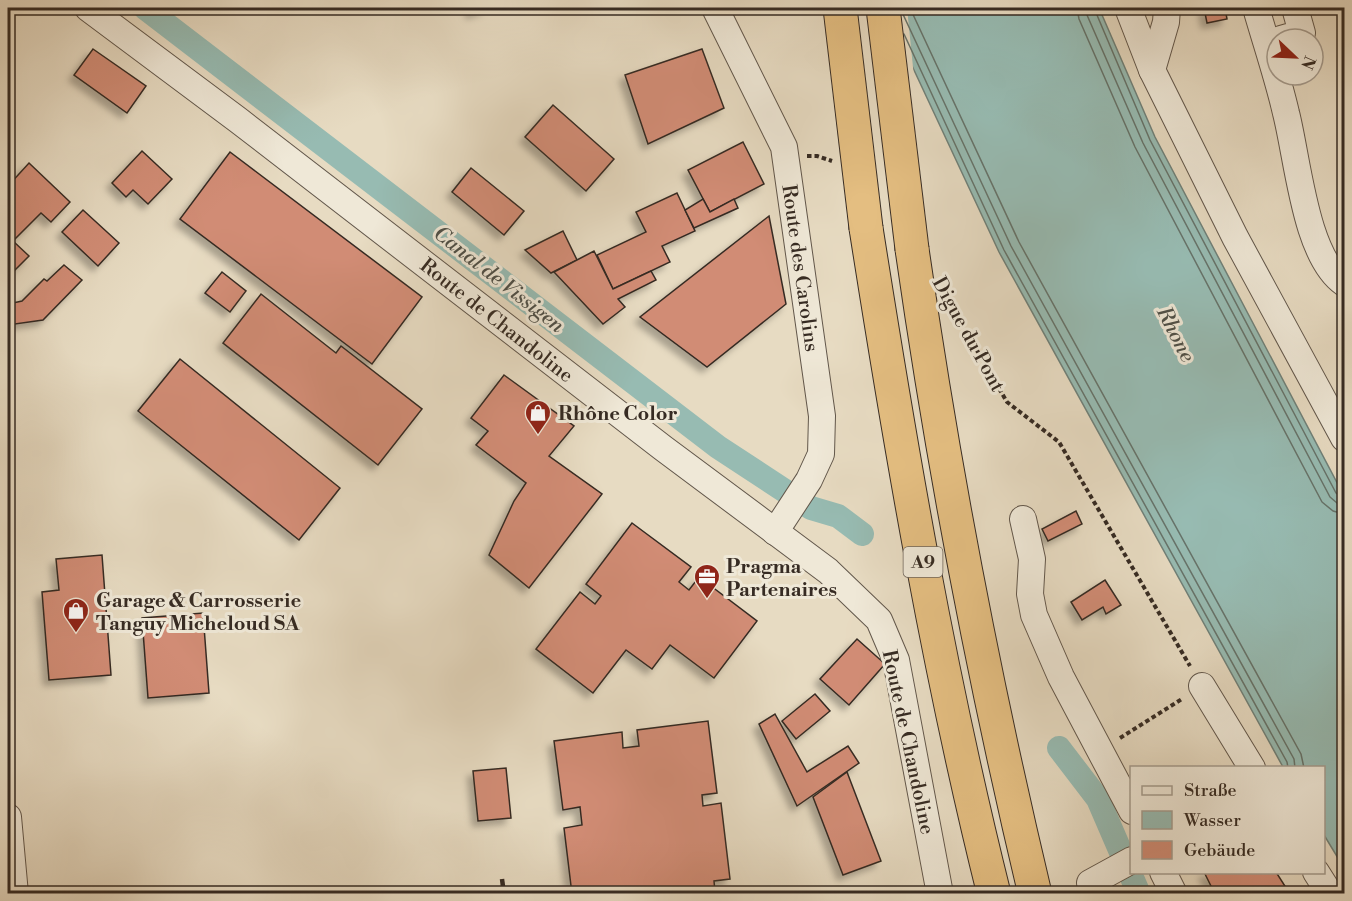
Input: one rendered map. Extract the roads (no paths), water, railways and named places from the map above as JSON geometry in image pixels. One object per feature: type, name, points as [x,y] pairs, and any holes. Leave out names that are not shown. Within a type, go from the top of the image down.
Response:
[{"type":"highway","name":"A9","points":[[840,8],[866,228],[890,381],[925,572],[964,764],[994,894]]},
{"type":"highway","name":"A9","points":[[883,8],[912,249],[963,560],[1005,764],[1035,894]]},
{"type":"street","name":"Route de Chandoline","points":[[88,8],[238,120],[663,448],[781,523],[879,620],[896,660],[940,894]]},
{"type":"street","name":"Route des Carolins","points":[[715,8],[784,147],[822,416],[821,454],[810,480],[781,523]]},
{"type":"street","points":[[1128,8],[1152,70],[1234,237],[1344,438]]},
{"type":"street","points":[[1152,70],[1166,22],[1167,8]]},
{"type":"street","points":[[1256,8],[1267,27]]},
{"type":"street","points":[[1296,8],[1301,27]]},
{"type":"street","points":[[1282,87],[1312,233],[1321,256],[1344,283]]},
{"type":"street","points":[[1023,519],[1031,549],[1030,594],[1034,615],[1060,676],[1101,750],[1130,809]]},
{"type":"street","points":[[1202,686],[1251,766]]},
{"type":"street","points":[[8,817],[15,894]]},
{"type":"street","points":[[1101,883],[1130,861]]},
{"type":"street","points":[[1164,874],[1174,894]]},
{"type":"street","points":[[1317,874],[1330,894]]},
{"type":"water","name":"Rhone","points":[[885,8],[1099,8],[1155,137],[1344,496],[1344,868],[1325,837],[1325,766],[1282,766],[999,252]]},
{"type":"waterway","name":"Canal de Vissigen","points":[[145,8],[718,447],[811,508],[838,516],[862,534]]},
{"type":"waterway","name":"Canal de Vissigen","points":[[1059,748],[1098,799],[1130,873]]},
{"type":"waterway","name":"Canal de Vissigen","points":[[1130,874],[1139,894]]},
{"type":"railway","points":[[502,879],[504,894]]},
{"type":"place","name":"Rhône Color","points":[[538,436]]},
{"type":"place","name":"Pragma Partenaires","points":[[707,600]]},
{"type":"place","name":"Garage & Carrosserie Tanguy Micheloud SA","points":[[76,634]]}]
